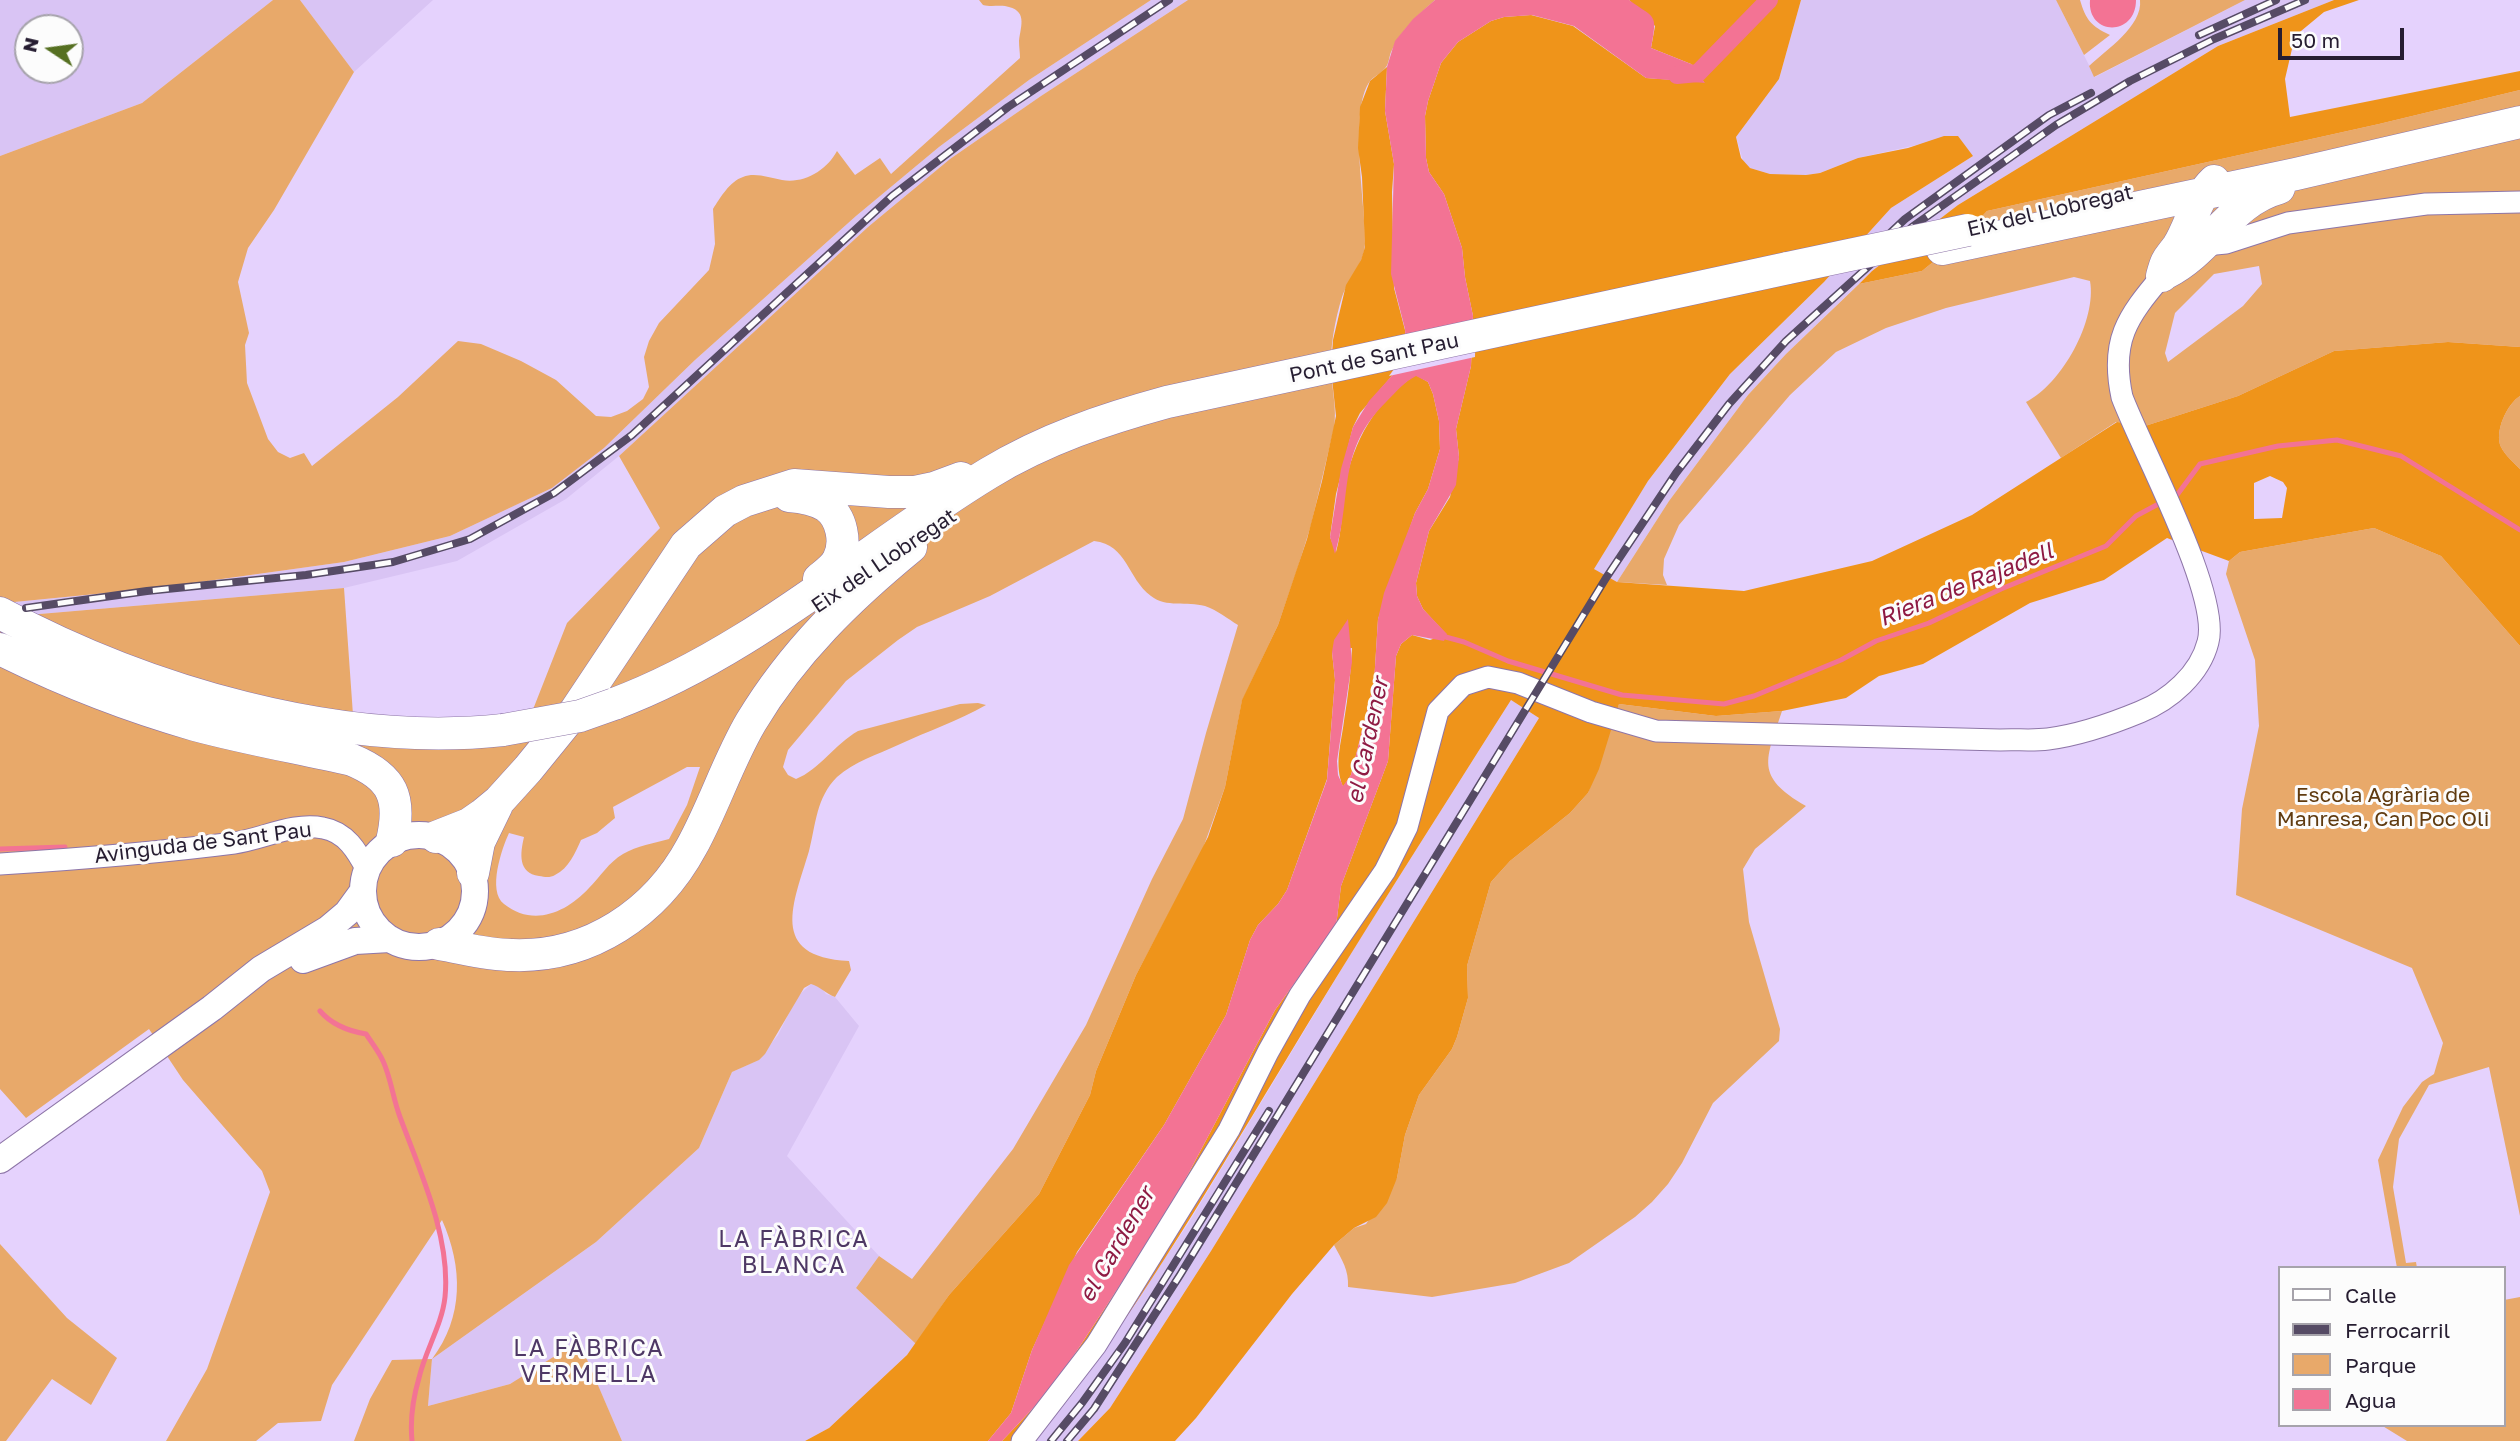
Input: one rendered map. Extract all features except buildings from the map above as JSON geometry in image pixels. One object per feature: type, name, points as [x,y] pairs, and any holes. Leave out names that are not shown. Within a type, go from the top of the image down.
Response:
[{"type":"highway","name":"Eix del Llobregat","points":[[2297,165],[2520,106]]},
{"type":"highway","name":"Eix del Llobregat","points":[[1782,276],[1942,249],[2141,198],[2520,122]]},
{"type":"highway","points":[[2164,267],[2212,181],[2297,165]]},
{"type":"highway","points":[[2164,267],[2180,267],[2241,207],[2266,191],[2286,186],[2297,165]]},
{"type":"highway","points":[[2141,198],[2192,186],[2204,192],[2212,199],[2215,212],[2209,240]]},
{"type":"highway","name":"Eix del Llobregat","points":[[1581,319],[1782,276],[2064,206],[2141,198]]},
{"type":"highway","points":[[2141,198],[2161,217],[2165,227],[2164,267]]},
{"type":"highway","name":"Pont de Sant Pau","points":[[1168,408],[1581,319]]},
{"type":"highway","name":"Eix del Llobregat","points":[[610,713],[738,644],[991,472],[1039,446],[1108,418],[1168,408]]},
{"type":"highway","name":"Eix del Llobregat","points":[[610,713],[650,705],[705,679],[814,609],[911,539],[945,520],[993,486],[1046,458],[1168,408]]},
{"type":"highway","points":[[436,837],[469,824],[499,801],[576,710],[686,545],[725,510],[744,501],[803,484],[915,492],[961,478],[1010,450],[1039,446]]},
{"type":"highway","points":[[738,644],[758,620],[825,575],[838,561],[842,547],[842,532],[837,517],[828,507],[799,497],[763,495]]},
{"type":"highway","points":[[439,944],[503,955],[558,951],[608,934],[644,909],[664,890],[684,862],[751,723],[789,665],[813,636],[860,589],[945,520]]},
{"type":"highway","points":[[0,613],[35,632],[108,663],[234,705],[283,715],[381,731],[540,739],[610,713]]},
{"type":"highway","points":[[0,632],[108,679],[193,707],[255,722],[365,742],[430,747],[500,737]]},
{"type":"highway","points":[[0,649],[91,689],[162,715],[364,765],[376,772],[392,790],[396,816],[371,861]]},
{"type":"highway","points":[[473,873],[479,842],[499,801]]},
{"type":"main road","points":[[0,1160],[232,993],[261,969],[328,929],[347,913],[371,861],[414,835],[436,837],[458,850],[473,873],[475,890],[472,911],[459,931],[439,944],[414,947],[390,939],[375,927],[366,910],[371,861]]},
{"type":"main road","points":[[232,993],[336,946],[355,941],[390,939]]},
{"type":"street","points":[[2209,240],[2226,243],[2288,223],[2426,204],[2520,202]]},
{"type":"street","points":[[1022,1441],[1096,1345],[1229,1130],[1300,995],[1385,871],[1407,827],[1438,711],[1463,685],[1488,677],[1518,683],[1591,712],[1656,732],[2047,739],[2082,732],[2124,718],[2164,701],[2181,685],[2197,667],[2209,640],[2199,575],[2122,397],[2119,383],[2118,349],[2127,320],[2164,267]]},
{"type":"street","name":"Avinguda de Sant Pau","points":[[0,864],[219,845],[254,840],[286,829],[310,826],[332,830],[371,861]]},
{"type":"shaded area","points":[[0,0],[273,0],[142,103],[0,156]]},
{"type":"shaded area","points":[[300,0],[433,0],[354,72]]},
{"type":"shaded area","points":[[1151,0],[1188,0],[950,159],[868,227],[619,456],[566,499],[457,561],[344,588],[28,615],[3,603],[157,588],[344,562],[450,536],[552,488],[604,448],[695,360],[856,216],[939,147],[1029,80]]},
{"type":"shaded area","points":[[1629,0],[1801,0],[1779,79],[1736,137],[1741,158],[1750,168],[1770,174],[1820,173],[1858,158],[1908,148],[1944,136],[1958,136],[1973,156],[1891,208],[1824,282],[1730,374],[1648,481],[1594,569],[1617,582],[1744,591],[1872,561],[1972,515],[2117,422],[2145,426],[2238,396],[2334,351],[2448,342],[2520,347],[2520,396],[2506,412],[2499,441],[2503,450],[2520,469],[2520,646],[2441,556],[2374,528],[2240,552],[2229,561],[2167,538],[2104,580],[2030,603],[1923,664],[1879,676],[1846,698],[1782,711],[1716,716],[1619,704],[1599,769],[1588,793],[1570,813],[1510,861],[1491,882],[1467,966],[1468,998],[1457,1037],[1452,1049],[1419,1095],[1405,1135],[1397,1178],[1387,1203],[1376,1217],[1354,1228],[1334,1245],[1175,1441],[1078,1441],[1110,1408],[1211,1251],[1539,718],[1511,700],[1394,884],[1134,1307],[1035,1441],[1002,1441],[1053,1387],[1168,1212],[1275,1010],[1336,926],[1341,886],[1388,761],[1396,656],[1401,644],[1412,635],[1430,640],[1446,634],[1423,609],[1417,596],[1416,583],[1429,531],[1450,497],[1459,457],[1456,429],[1471,366],[1473,316],[1462,248],[1444,194],[1429,172],[1426,158],[1425,116],[1441,63],[1458,42],[1491,21],[1531,15],[1573,26],[1646,78],[1704,82],[1691,64],[1651,48],[1655,26]],"holes":[[[2270,476],[2283,482],[2287,488],[2282,518],[2254,519],[2254,483]]]},
{"type":"shaded area","points":[[1801,0],[2056,0],[2095,77],[2245,0],[2334,0],[2218,46],[1958,205],[1872,271],[1786,354],[1748,395],[1669,501],[1617,582],[1593,569],[1648,481],[1730,374],[1824,282],[1891,208],[1973,156],[1921,144],[1858,158],[1820,173],[1806,175],[1770,174],[1744,164],[1736,137],[1779,79]]},
{"type":"shaded area","points":[[2334,0],[2359,0],[2324,12],[2295,36],[2285,79],[2290,117],[2520,71],[2520,90],[1987,211],[1960,240],[1922,271],[1859,284],[1958,205],[2218,46]]},
{"type":"shaded area","points":[[1387,67],[1385,111],[1394,164],[1394,288],[1405,330],[1406,346],[1397,370],[1360,413],[1353,427],[1336,494],[1330,537],[1336,552],[1348,470],[1360,438],[1389,396],[1416,375],[1428,382],[1433,394],[1439,421],[1440,449],[1428,489],[1415,513],[1378,619],[1374,683],[1351,775],[1343,787],[1339,754],[1352,648],[1332,652],[1335,680],[1327,779],[1287,890],[1258,925],[1250,940],[1226,1015],[1164,1125],[1077,1252],[1032,1350],[1011,1413],[988,1441],[805,1441],[829,1428],[907,1355],[949,1295],[1039,1194],[1090,1095],[1096,1071],[1136,975],[1208,837],[1225,787],[1242,700],[1278,625],[1307,539],[1322,481],[1336,416],[1331,369],[1333,340],[1346,285],[1361,260],[1365,247],[1358,148],[1360,107],[1370,81]]},
{"type":"shaded area","points":[[1511,700],[1539,718],[1211,1251],[1110,1408],[1078,1441],[1035,1441],[1075,1392],[1188,1224],[1359,940]]},
{"type":"shaded area","points":[[811,984],[820,986],[826,994],[835,997],[859,1026],[787,1156],[879,1256],[856,1288],[916,1344],[907,1355],[829,1428],[805,1441],[622,1441],[579,1342],[510,1384],[428,1406],[432,1359],[596,1242],[699,1148],[732,1072],[758,1060],[778,1035],[797,997]]},
{"type":"green space","points":[[273,0],[300,0],[354,72],[274,210],[248,248],[238,282],[249,333],[245,345],[247,383],[268,439],[278,452],[290,458],[304,453],[312,466],[398,397],[458,341],[481,344],[556,380],[596,416],[611,417],[627,411],[643,399],[649,387],[644,357],[659,323],[709,270],[715,244],[713,209],[734,182],[752,175],[790,181],[806,178],[821,170],[837,151],[855,175],[880,158],[891,174],[1020,58],[1020,15],[1012,8],[983,5],[979,0],[1151,0],[1029,80],[939,147],[856,216],[695,360],[604,448],[552,488],[450,536],[344,562],[157,588],[4,603],[28,615],[344,588],[353,715],[419,723],[532,712],[567,623],[660,528],[619,456],[868,227],[950,159],[1188,0],[1435,0],[1405,30],[1391,52],[1388,64],[1370,81],[1364,95],[1359,135],[1365,244],[1362,258],[1345,290],[1337,315],[1331,361],[1334,428],[1311,525],[1297,570],[1278,625],[1242,701],[1225,787],[1202,851],[1136,975],[1096,1071],[1090,1095],[1039,1194],[949,1295],[916,1344],[856,1288],[879,1256],[912,1279],[1013,1149],[1086,1025],[1152,879],[1183,819],[1238,625],[1205,606],[1157,600],[1143,589],[1121,555],[1105,544],[1094,541],[990,596],[917,627],[846,681],[788,750],[783,767],[788,775],[796,779],[812,770],[858,731],[960,704],[986,705],[859,762],[844,771],[830,785],[818,812],[797,889],[793,924],[796,938],[806,949],[823,957],[849,961],[851,970],[835,997],[811,984],[804,988],[765,1054],[759,1060],[732,1072],[699,1148],[596,1242],[432,1359],[450,1326],[457,1291],[454,1256],[442,1220],[332,1385],[321,1421],[278,1423],[256,1441],[166,1441],[207,1369],[270,1192],[262,1171],[183,1080],[149,1029],[26,1118],[0,1089],[0,156],[142,103]],"holes":[[[687,767],[700,767],[687,805],[669,839],[634,849],[618,857],[570,904],[549,914],[526,915],[515,911],[499,898],[496,880],[509,833],[524,837],[521,856],[527,871],[539,876],[553,876],[568,864],[581,840],[597,833],[615,818],[613,807]]]},
{"type":"green space","points":[[2056,0],[2080,0],[2090,22],[2110,35],[2084,55]]},
{"type":"green space","points":[[2140,0],[2245,0],[2094,77],[2089,66],[2130,28],[2136,19]]},
{"type":"green space","points":[[2520,90],[2520,347],[2448,342],[2334,351],[2238,396],[2145,426],[2116,422],[2061,458],[2026,402],[2052,381],[2074,349],[2088,314],[2090,281],[2074,277],[1946,308],[1886,328],[1836,352],[1790,395],[1679,525],[1664,559],[1663,575],[1667,585],[1617,582],[1669,501],[1748,395],[1786,354],[1859,284],[1922,271],[1960,240],[1987,211]],"holes":[[[2259,266],[2262,284],[2243,306],[2168,362],[2165,353],[2175,313],[2214,274]]]},
{"type":"green space","points":[[2520,396],[2520,469],[2501,447],[2499,434],[2506,412]]},
{"type":"green space","name":"Escola Agrària de Manresa, Can Poc Oli","points":[[2374,528],[2441,556],[2520,646],[2520,1216],[2489,1067],[2429,1085],[2399,1139],[2393,1187],[2406,1263],[2416,1262],[2417,1266],[2397,1266],[2378,1160],[2403,1107],[2422,1082],[2434,1074],[2443,1043],[2412,968],[2236,895],[2242,809],[2259,726],[2255,660],[2226,574],[2229,561],[2240,552]]},
{"type":"green space","points":[[1619,704],[1716,716],[1782,711],[1769,755],[1771,776],[1789,795],[1806,806],[1755,849],[1743,869],[1749,922],[1780,1029],[1779,1041],[1713,1103],[1682,1163],[1652,1202],[1569,1263],[1515,1283],[1432,1297],[1348,1287],[1346,1270],[1334,1245],[1354,1228],[1366,1224],[1397,1178],[1405,1135],[1419,1095],[1452,1049],[1457,1037],[1468,998],[1467,966],[1491,882],[1510,861],[1570,813],[1588,793]]},
{"type":"green space","points":[[0,1244],[67,1318],[117,1358],[91,1405],[52,1379],[6,1441],[0,1441]]},
{"type":"green space","points":[[2520,1297],[2520,1441],[2407,1441],[2384,1427],[2506,1427],[2506,1300]]},
{"type":"green space","points":[[579,1341],[622,1441],[354,1441],[370,1399],[392,1360],[432,1359],[428,1406],[510,1384]]},
{"type":"water","name":"el Cardener","points":[[1435,0],[1629,0],[1649,14],[1654,22],[1651,48],[1691,64],[1705,83],[1646,78],[1574,26],[1532,15],[1491,21],[1458,42],[1441,63],[1425,116],[1426,158],[1429,172],[1444,194],[1462,248],[1473,316],[1471,366],[1456,429],[1459,457],[1456,485],[1429,531],[1416,583],[1417,596],[1423,609],[1447,634],[1444,641],[1412,635],[1401,644],[1396,656],[1388,761],[1341,886],[1336,926],[1275,1010],[1168,1212],[1053,1387],[1002,1441],[988,1441],[1011,1413],[1032,1350],[1069,1265],[1164,1125],[1226,1015],[1250,940],[1258,925],[1287,890],[1327,780],[1335,680],[1332,652],[1334,640],[1348,619],[1352,662],[1337,761],[1338,775],[1343,786],[1351,775],[1374,683],[1378,619],[1384,593],[1415,513],[1428,489],[1440,449],[1439,421],[1433,394],[1428,382],[1416,376],[1387,401],[1371,419],[1360,438],[1349,474],[1335,554],[1330,537],[1341,469],[1353,427],[1369,401],[1397,370],[1406,346],[1405,329],[1391,274],[1394,164],[1385,111],[1387,67],[1395,41],[1413,19]]},
{"type":"water","points":[[2090,0],[2136,0],[2134,12],[2128,21],[2121,26],[2112,27],[2103,26],[2096,20],[2091,12]]},
{"type":"pier","points":[[1476,324],[1475,357],[1389,376],[1394,369]]},
{"type":"waterway","points":[[1677,75],[1698,73],[1769,0]]},
{"type":"waterway","name":"Riera de Rajadell","points":[[2173,497],[2200,464],[2278,446],[2337,440],[2401,456],[2520,530]]},
{"type":"waterway","name":"Riera de Rajadell","points":[[1442,636],[1464,642],[1508,661],[1622,695],[1724,704],[1754,696],[1841,660],[1876,641],[1929,623],[2001,589],[2106,546],[2136,516],[2164,501]]},
{"type":"waterway","points":[[0,849],[65,847]]},
{"type":"waterway","points":[[320,1011],[341,1027],[366,1034],[381,1058],[439,1228],[446,1275],[445,1297],[441,1318],[415,1393],[412,1441]]},
{"type":"railway","points":[[26,608],[393,562],[470,539],[554,493],[632,435],[892,196],[1008,107],[1169,0]]},
{"type":"railway","points":[[2199,35],[2276,0]]},
{"type":"railway","points":[[1067,1441],[1094,1409],[1180,1275],[1606,578],[1676,473],[1729,404],[1786,341],[1912,227],[2056,125],[2130,81],[2214,39],[2305,0]]},
{"type":"railway","points":[[1888,235],[1905,219],[2049,115],[2091,93]]},
{"type":"railway","points":[[1051,1441],[1125,1343],[1269,1111]]},
{"type":"district","name":"LA FÀBRICA BLANCA","points":[[794,1253]]},
{"type":"district","name":"LA FÀBRICA VERMELLA","points":[[589,1362]]}]
